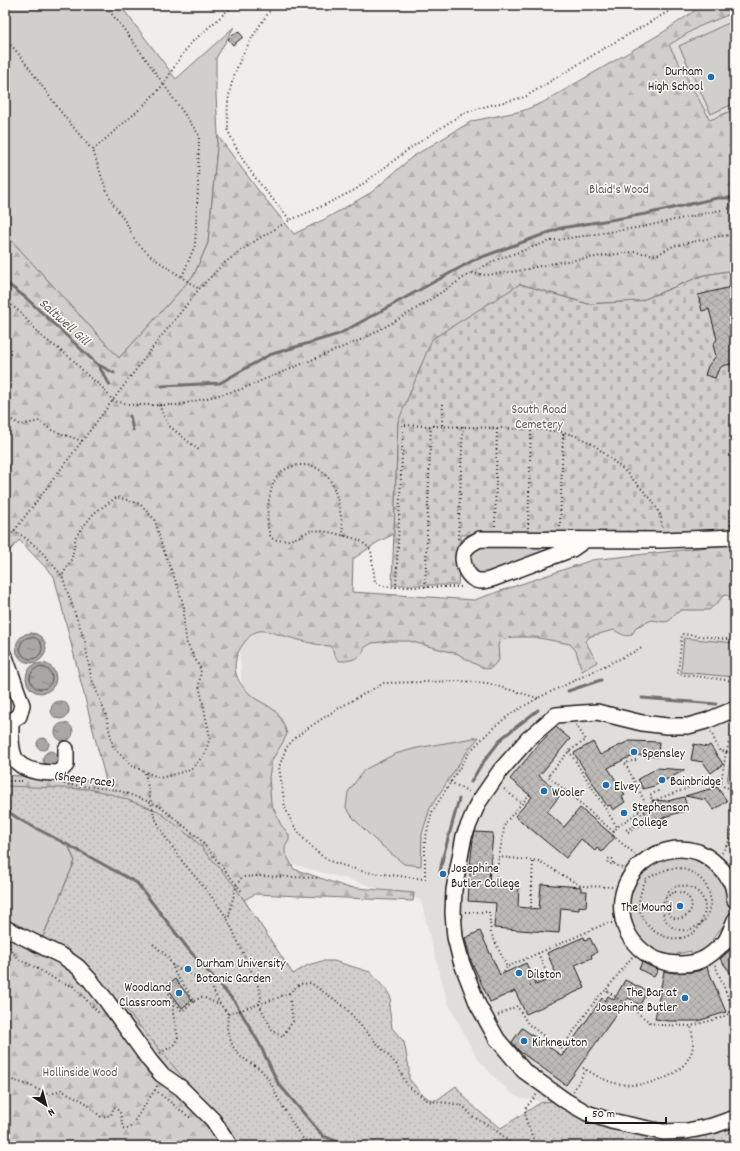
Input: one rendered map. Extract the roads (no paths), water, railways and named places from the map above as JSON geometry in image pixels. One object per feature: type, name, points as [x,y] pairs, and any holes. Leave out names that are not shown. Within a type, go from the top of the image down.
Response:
[{"type":"lane","points":[[585,540],[572,548],[492,579],[481,581],[473,578],[468,573],[464,567],[462,557],[465,550],[471,543],[480,539],[663,540],[732,536]]},
{"type":"lane","points":[[5,657],[22,705],[19,716],[8,721],[12,753],[15,760],[22,767],[43,773],[58,773],[66,765],[66,749]]},
{"type":"lane","points":[[735,709],[706,721],[688,726],[667,726],[642,723],[597,712],[556,715],[528,739],[500,771],[481,798],[464,836],[454,890],[453,913],[455,937],[461,961],[478,1005],[497,1039],[524,1071],[544,1086],[587,1113],[612,1121],[662,1132],[687,1131],[712,1126],[735,1118]]},
{"type":"lane","points":[[735,900],[732,883],[716,862],[698,852],[681,849],[663,851],[639,876],[621,906],[623,922],[627,932],[639,949],[659,961],[681,965],[697,962],[711,955],[725,942],[735,920]]},
{"type":"lane","points":[[5,928],[64,957],[78,967],[106,1000],[161,1074],[181,1088],[213,1120],[230,1146]]},
{"type":"water","points":[[31,633],[42,637],[46,648],[42,659],[31,663],[20,659],[16,648],[20,637]]},
{"type":"water","points":[[41,663],[52,667],[56,678],[52,689],[41,693],[30,689],[26,678],[30,667]]},
{"type":"water","points":[[60,701],[66,704],[69,710],[66,716],[60,719],[54,716],[51,710],[54,704]]},
{"type":"water","points":[[60,723],[68,723],[73,728],[71,739],[68,741],[60,741],[55,736],[55,728]]},
{"type":"water","points":[[43,738],[47,740],[49,744],[47,748],[43,750],[39,748],[37,744],[39,740]]},
{"type":"water","points":[[50,751],[56,753],[58,756],[59,760],[57,766],[46,766],[44,764],[43,757]]},
{"type":"waterway","points":[[162,386],[220,383],[269,355],[339,334],[474,260],[561,228],[646,214],[717,198],[735,198]]},
{"type":"waterway","name":"Saltwell Gill","points":[[5,282],[25,297],[97,364],[114,373]]},
{"type":"waterway","points":[[98,365],[110,385]]},
{"type":"waterway","points":[[130,416],[133,430]]},
{"type":"waterway","points":[[568,691],[601,680]]},
{"type":"waterway","points":[[642,698],[716,704]]},
{"type":"waterway","points":[[471,782],[481,765],[502,738],[538,710]]},
{"type":"waterway","points":[[440,872],[459,799]]},
{"type":"waterway","points":[[5,810],[24,822],[137,883],[189,950],[235,1002],[259,1043],[278,1083],[323,1136],[349,1146]]},
{"type":"place","name":"Durham High School","points":[[711,77]]},
{"type":"place","name":"Spensley","points":[[634,752]]},
{"type":"place","name":"Bainbridge","points":[[662,780]]},
{"type":"place","name":"Elvey","points":[[606,785]]},
{"type":"place","name":"Wooler","points":[[544,791]]},
{"type":"place","name":"Stephenson College","points":[[624,813]]},
{"type":"place","name":"Josephine Butler College","points":[[443,874]]},
{"type":"place","name":"The Mound","points":[[680,906]]},
{"type":"place","name":"Durham University Botanic Garden","points":[[188,969]]},
{"type":"place","name":"Dilston","points":[[519,973]]},
{"type":"place","name":"Woodland Classroom","points":[[179,993]]},
{"type":"place","name":"The Bar at Josephine Butler","points":[[685,998]]},
{"type":"place","name":"Kirknewton","points":[[524,1041]]},
{"type":"park label","name":"Blaid's Wood","points":[[619,188]]},
{"type":"park label","name":"South Road Cemetery","points":[[539,416]]},
{"type":"park label","name":"Hollinside Wood","points":[[80,1071]]}]
